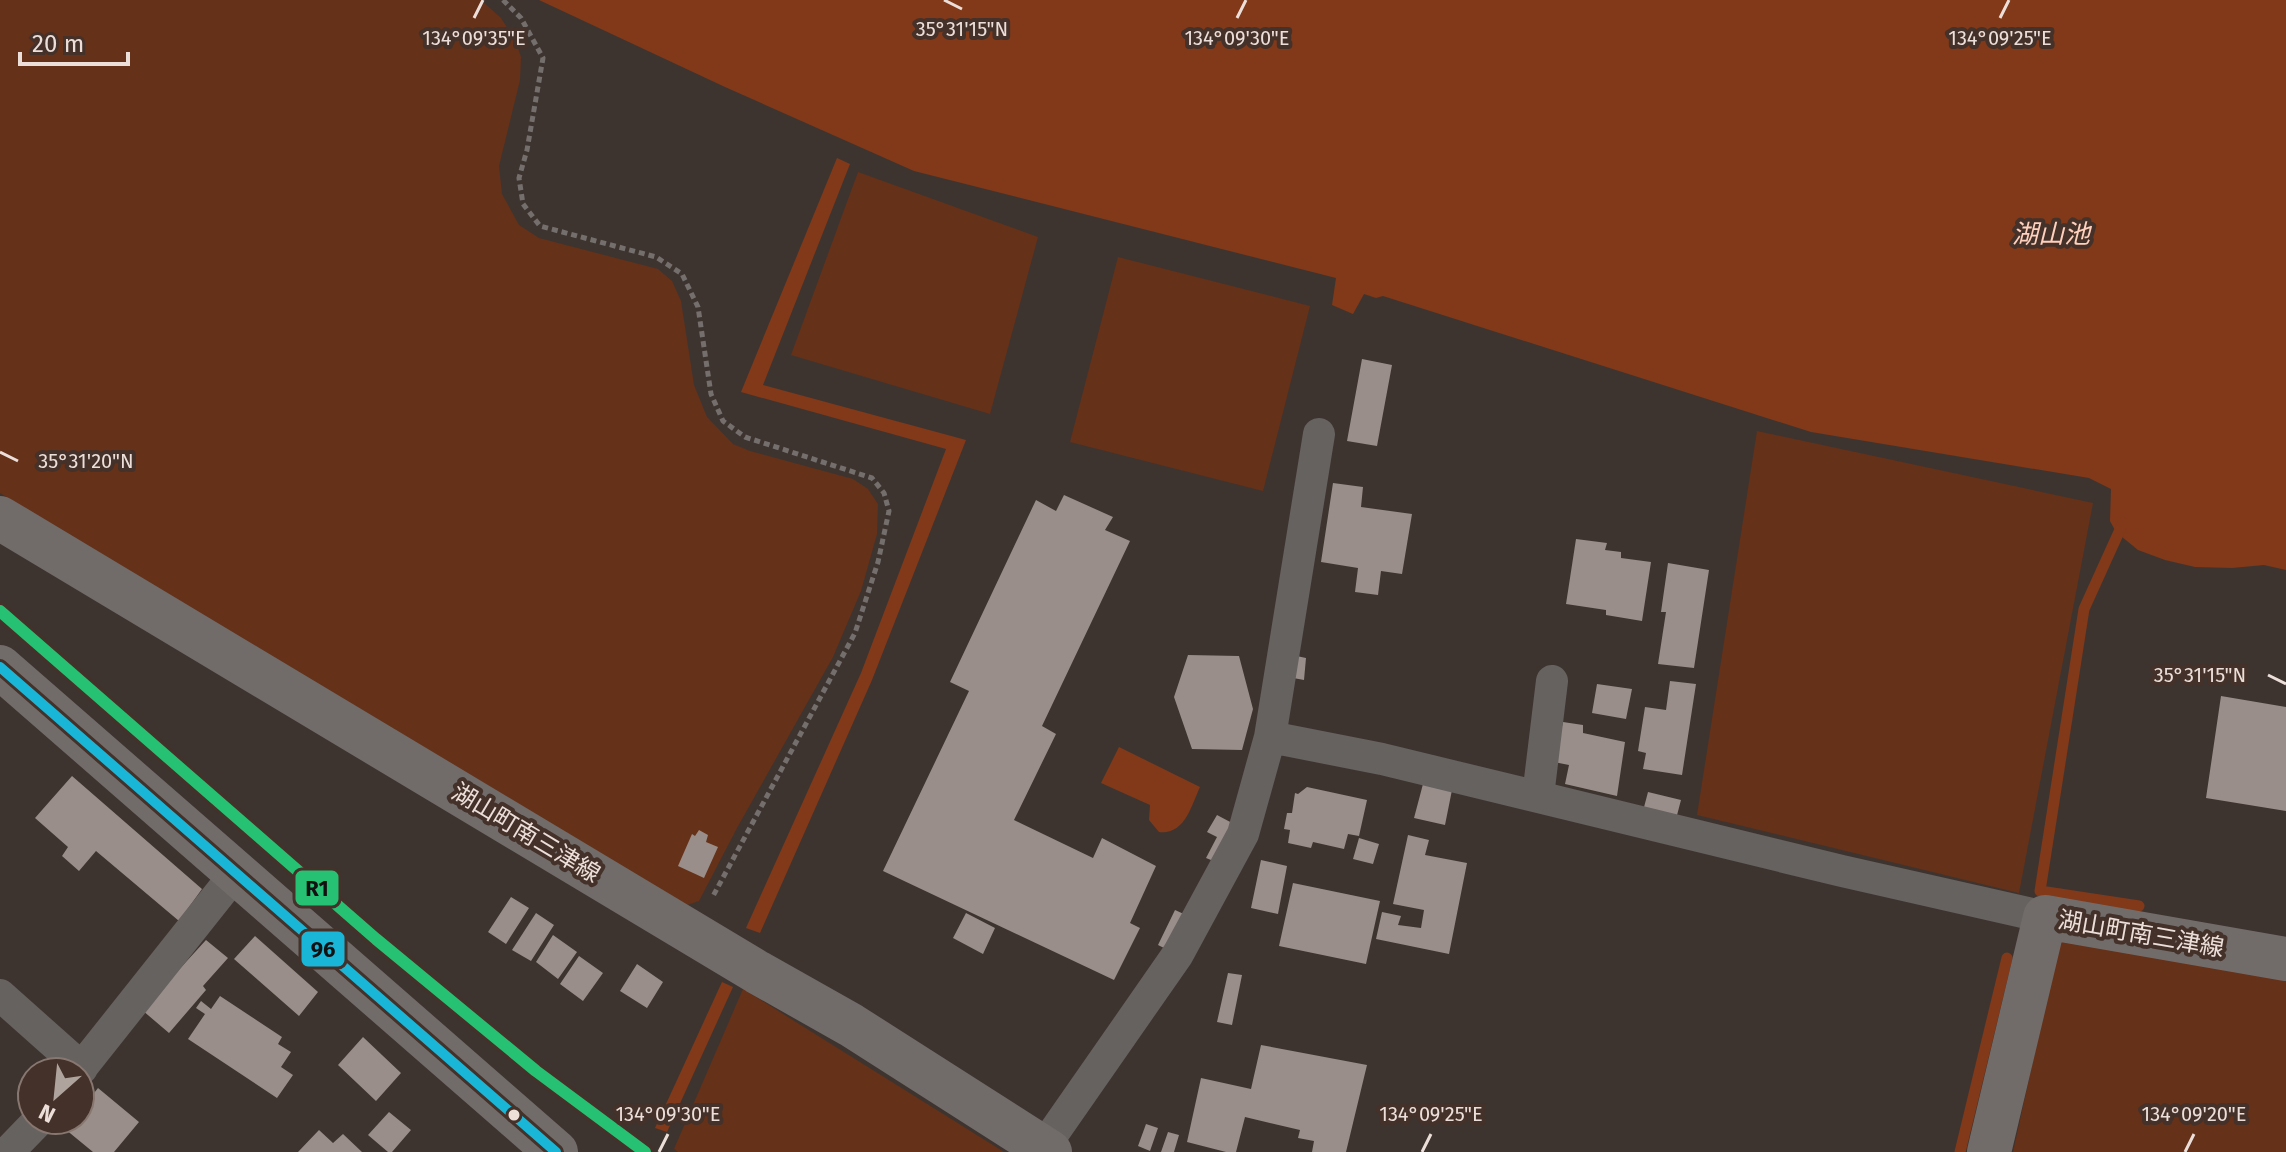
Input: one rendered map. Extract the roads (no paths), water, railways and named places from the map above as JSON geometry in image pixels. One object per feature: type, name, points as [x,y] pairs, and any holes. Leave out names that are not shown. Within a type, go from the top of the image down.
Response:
[{"type":"street","points":[[1046,1150],[1186,941],[1243,834],[1270,737],[1319,434]]},
{"type":"street","name":"湖山町南三津線","points":[[0,518],[693,934],[851,1025],[1046,1150]]},
{"type":"street","points":[[0,667],[556,1152]]},
{"type":"street","points":[[1538,796],[1552,681]]},
{"type":"street","points":[[1270,737],[1382,759],[2045,917]]},
{"type":"street","points":[[91,1056],[236,873]]},
{"type":"street","name":"湖山町南三津線","points":[[1989,1152],[2045,917],[2286,959]]},
{"type":"street","points":[[0,995],[65,1056]]},
{"type":"street","points":[[8,1152],[24,1136]]},
{"type":"water","name":"湖山池","points":[[539,0],[2286,0],[2286,570],[2264,565],[2195,567],[2138,550],[2116,532],[2110,521],[2111,489],[2089,478],[1811,432],[1383,296],[1376,298],[1364,294],[1353,314],[1332,305],[1336,278],[914,171]]},
{"type":"water","points":[[837,158],[850,164],[763,385],[966,440],[872,680],[760,933],[746,928],[861,673],[946,449],[741,392]]},
{"type":"water","points":[[1119,747],[1200,787],[1186,818],[1175,829],[1159,832],[1149,820],[1150,805],[1101,783]]},
{"type":"water","points":[[722,982],[733,987],[667,1132],[655,1128]]},
{"type":"waterway","points":[[2123,523],[2084,609],[2040,891],[2139,906]]},
{"type":"waterway","points":[[1960,1152],[2007,958]]}]
